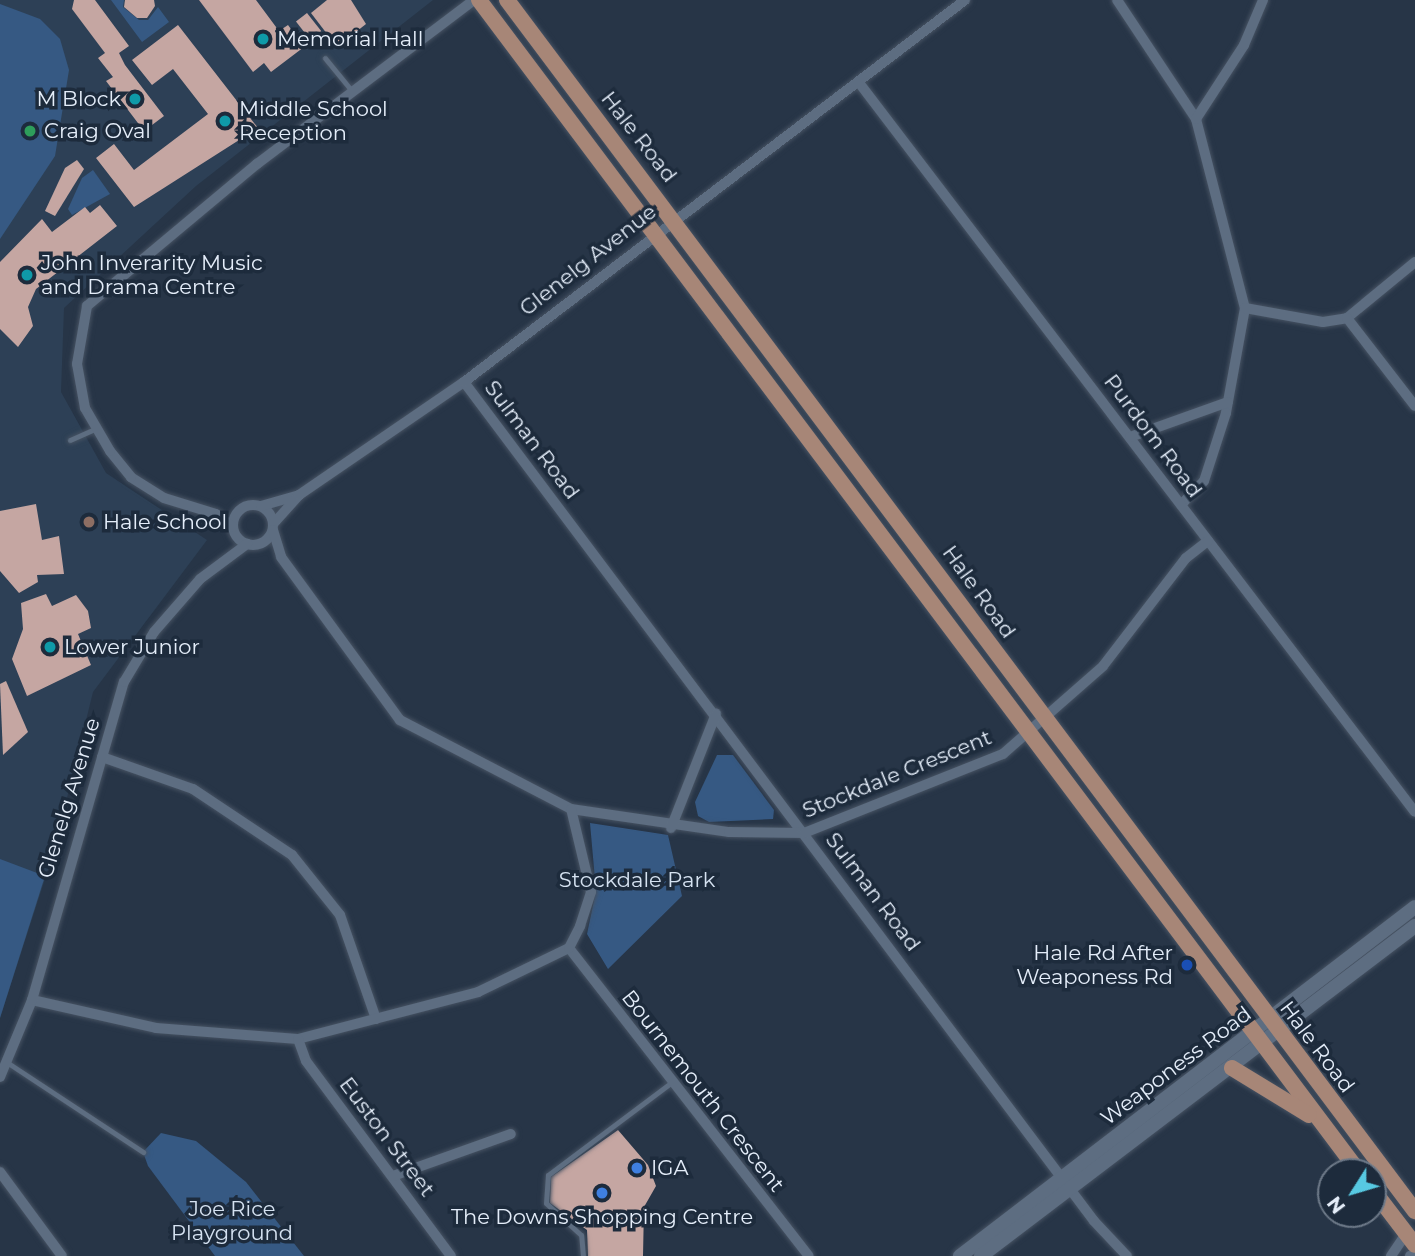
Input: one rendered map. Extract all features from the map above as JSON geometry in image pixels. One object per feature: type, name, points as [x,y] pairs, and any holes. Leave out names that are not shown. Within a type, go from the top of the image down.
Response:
[{"type":"main road","name":"Hale Road","points":[[477,0],[1027,735],[1348,1158]]},
{"type":"main road","name":"Hale Road","points":[[507,0],[675,217],[1046,719],[1413,1208]]},
{"type":"main road","name":"Weaponess Road","points":[[1275,1026],[1415,907]]},
{"type":"main road","name":"Weaponess Road","points":[[981,1256],[1068,1182],[1275,1026],[1415,926]]},
{"type":"main road","name":"Weaponess Road","points":[[960,1256],[1233,1068],[1258,1039]]},
{"type":"main road","points":[[1233,1068],[1257,1077],[1316,1120],[1347,1158]]},
{"type":"main road","points":[[1387,1208],[1411,1240]]},
{"type":"main road","points":[[1395,1218],[1413,1208]]},
{"type":"street","points":[[247,544],[234,528],[216,514],[164,498],[131,477],[96,428],[85,408],[77,364],[87,306],[352,92],[477,0]]},
{"type":"street","name":"Glenelg Avenue","points":[[223,556],[247,544],[261,543],[299,495],[464,382],[652,234],[860,84],[965,0]]},
{"type":"street","points":[[1117,0],[1196,119],[1245,308],[1228,402],[1204,481],[1181,505]]},
{"type":"street","points":[[1196,119],[1244,45],[1263,0]]},
{"type":"street","name":"Purdom Road","points":[[860,84],[1415,812]]},
{"type":"street","points":[[1245,308],[1322,321],[1347,318],[1415,262]]},
{"type":"street","points":[[1347,318],[1415,406]]},
{"type":"street","name":"Sulman Road","points":[[464,382],[1068,1182],[1127,1256]]},
{"type":"street","points":[[1129,438],[1228,402]]},
{"type":"street","name":"Glenelg Avenue","points":[[0,1077],[32,1000],[124,681],[154,632],[223,556],[240,509],[299,495]]},
{"type":"street","points":[[261,506],[273,527]]},
{"type":"street","points":[[216,514],[240,509]]},
{"type":"street","name":"Stockdale Crescent","points":[[273,527],[281,556],[400,720],[571,809],[671,828],[804,833],[951,778],[1003,754],[1046,719],[1103,666],[1185,558],[1208,541]]},
{"type":"street","name":"Stockdale Crescent","points":[[261,543],[281,556]]},
{"type":"street","points":[[671,828],[716,715]]},
{"type":"street","points":[[102,757],[193,789],[292,855],[340,915],[376,1019]]},
{"type":"street","points":[[32,1000],[156,1028],[298,1039],[478,992],[569,948],[591,892],[571,809]]},
{"type":"street","name":"Bournemouth Crescent","points":[[569,948],[809,1256]]},
{"type":"street","name":"Euston Street","points":[[298,1039],[306,1061],[451,1256]]},
{"type":"street","points":[[393,1176],[510,1134]]},
{"type":"street","points":[[0,1172],[62,1256]]},
{"type":"street","points":[[1391,1256],[1411,1240]]},
{"type":"street","points":[[1410,1256],[1415,1254]]},
{"type":"lane","points":[[325,58],[352,92]]},
{"type":"lane","points":[[70,440],[96,428]]},
{"type":"lane","points":[[8,1063],[143,1152]]},
{"type":"lane","points":[[583,1256],[581,1235],[546,1203],[548,1175],[672,1082]]},
{"type":"shaded area","name":"Hale School","points":[[0,0],[433,0],[196,186],[64,308],[61,392],[106,473],[207,540],[93,692],[54,851],[0,1018]]},
{"type":"green space","points":[[111,0],[124,0],[123,7],[139,20],[148,20],[158,7],[169,22],[142,42]]},
{"type":"green space","name":"Craig Oval","points":[[0,4],[40,19],[60,39],[69,70],[55,156],[0,239]]},
{"type":"green space","points":[[93,170],[110,194],[72,215],[68,209],[82,178]]},
{"type":"green space","points":[[717,755],[733,755],[774,810],[773,819],[709,822],[698,816],[695,802]]},
{"type":"green space","name":"Stockdale Park","points":[[590,823],[668,835],[682,896],[608,969],[587,934],[596,891]]},
{"type":"green space","points":[[0,859],[45,876],[0,1018]]},
{"type":"green space","name":"Joe Rice Playground","points":[[161,1133],[196,1141],[246,1182],[304,1256],[215,1256],[148,1166],[143,1152]]},
{"type":"building","points":[[74,0],[95,0],[129,46],[119,53],[125,65],[164,116],[144,131],[106,81],[113,77],[98,58],[105,53],[72,9]]},
{"type":"building","points":[[125,0],[154,0],[155,6],[147,18],[137,18],[124,7]]},
{"type":"building","name":"Memorial Hall","points":[[199,0],[256,0],[279,31],[288,25],[304,47],[271,72],[264,63],[253,72]]},
{"type":"building","points":[[327,0],[351,0],[366,24],[337,47],[311,13]]},
{"type":"building","points":[[307,13],[321,31],[310,40],[296,22]]},
{"type":"building","name":"Middle School Reception","points":[[178,25],[258,128],[134,207],[96,158],[114,144],[134,170],[208,114],[173,69],[152,85],[132,60]]},
{"type":"building","points":[[77,160],[84,169],[55,216],[45,211],[65,168]]},
{"type":"building","name":"John Inverarity Music and Drama Centre","points":[[100,205],[117,226],[36,289],[28,307],[33,326],[18,347],[0,329],[0,262],[42,219],[52,232],[85,207],[90,213]]},
{"type":"building","points":[[36,504],[42,540],[59,536],[64,574],[37,575],[38,582],[19,593],[0,571],[0,511]]},
{"type":"building","name":"Lower Junior","points":[[46,594],[52,606],[76,595],[88,611],[91,628],[78,634],[91,665],[27,696],[12,659],[23,629],[21,603]]},
{"type":"building","points":[[6,681],[28,732],[3,755],[0,684]]},
{"type":"building","name":"The Downs Shopping Centre","points":[[618,1130],[648,1165],[656,1186],[644,1207],[643,1256],[588,1256],[587,1230],[550,1203],[551,1177]]},
{"type":"place","name":"Memorial Hall","points":[[263,39]]},
{"type":"place","name":"M Block","points":[[135,99]]},
{"type":"place","name":"Middle School Reception","points":[[225,121]]},
{"type":"place","name":"Craig Oval","points":[[30,131]]},
{"type":"place","name":"John Inverarity Music and Drama Centre","points":[[27,275]]},
{"type":"place","name":"Hale School","points":[[89,522]]},
{"type":"place","name":"Lower Junior","points":[[50,647]]},
{"type":"place","name":"Hale Rd After Weaponess Rd","points":[[1187,965]]},
{"type":"place","name":"IGA","points":[[637,1168]]},
{"type":"place","name":"The Downs Shopping Centre","points":[[602,1193]]}]
